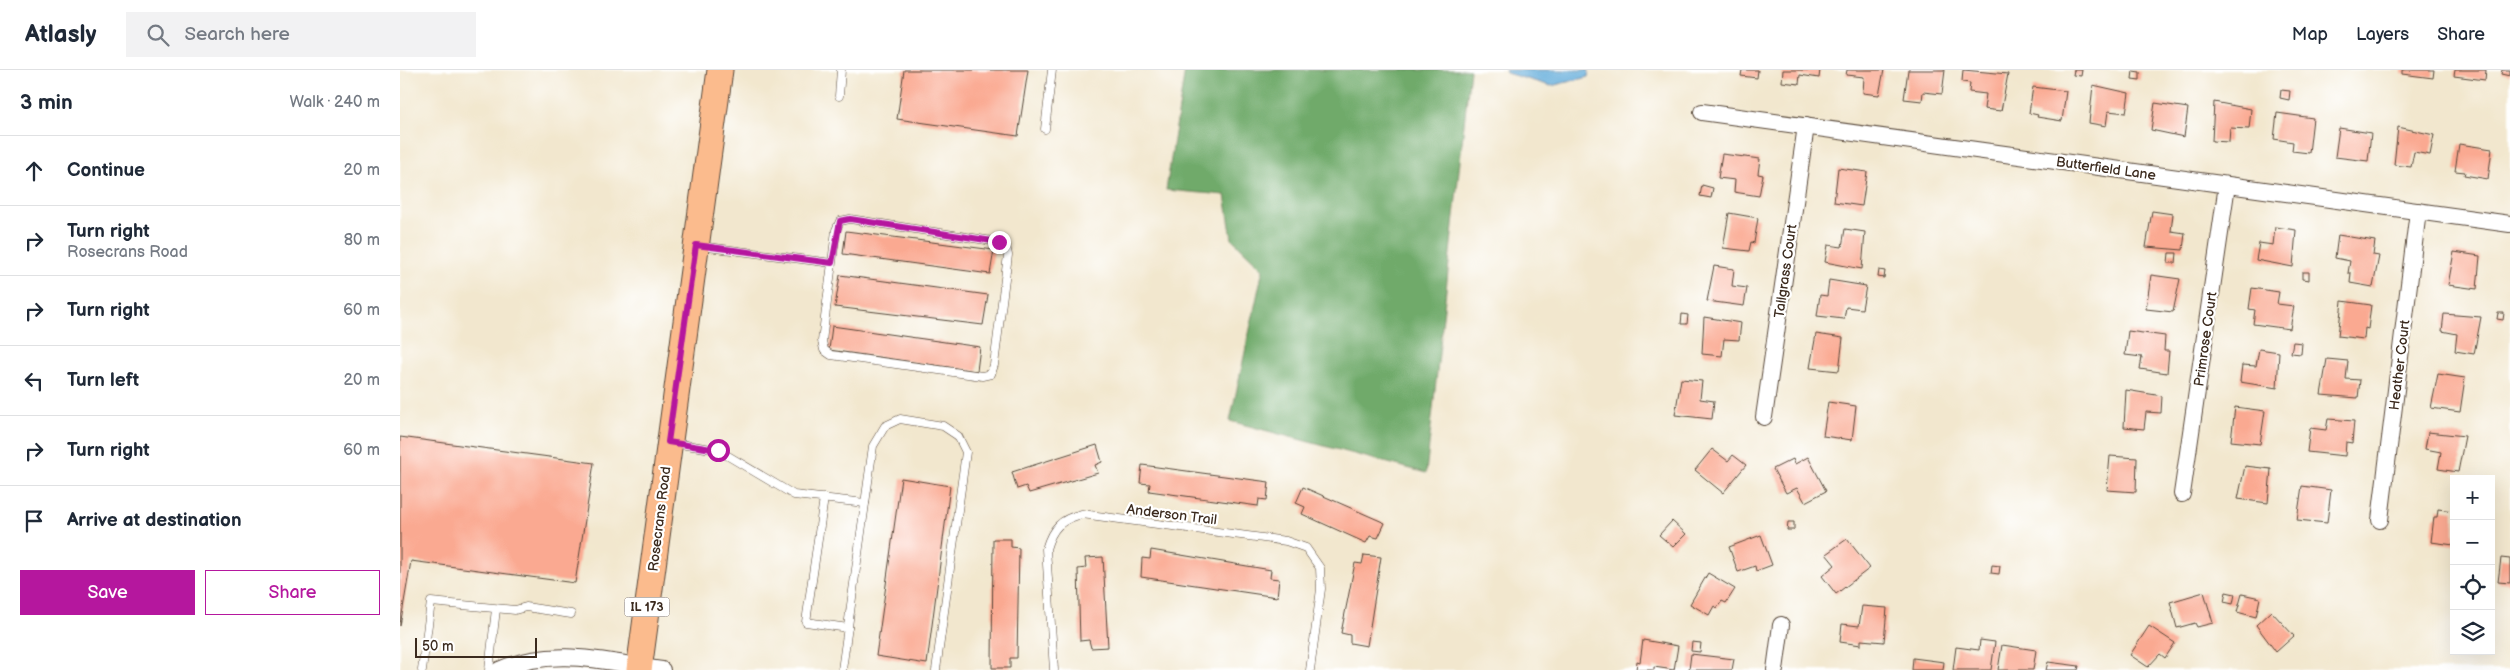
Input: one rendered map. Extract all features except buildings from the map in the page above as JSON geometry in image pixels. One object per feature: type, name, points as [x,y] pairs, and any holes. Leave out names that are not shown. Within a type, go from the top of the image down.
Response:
[{"type":"main road","name":"Rosecrans Road","points":[[647,669],[668,442],[720,70]]},
{"type":"street","name":"Butterfield Lane","points":[[1702,112],[2510,224]]},
{"type":"street","name":"Tallgrass Court","points":[[1764,417],[1806,126]]},
{"type":"street","name":"Primrose Court","points":[[2182,494],[2227,184]]},
{"type":"street","name":"Heather Court","points":[[2380,520],[2418,211]]},
{"type":"street","points":[[1775,670],[1781,625]]},
{"type":"street","points":[[499,670],[536,658],[556,656],[585,658],[647,669]]},
{"type":"lane","points":[[839,96],[841,70]]},
{"type":"lane","points":[[1045,129],[1052,70]]},
{"type":"lane","points":[[850,219],[999,242],[1006,246],[1007,264],[994,365],[990,374],[982,376],[831,355],[824,350],[822,341],[832,263],[840,221],[850,219]]},
{"type":"lane","points":[[696,245],[832,263]]},
{"type":"lane","points":[[842,670],[872,446],[885,426],[900,420],[943,426],[958,436],[966,452],[936,670]]},
{"type":"lane","points":[[668,442],[718,450],[748,470],[794,495],[865,503]]},
{"type":"lane","points":[[824,498],[806,622],[848,628]]},
{"type":"lane","name":"Anderson Trail","points":[[1054,670],[1046,548],[1050,536],[1058,523],[1067,518],[1082,514],[1286,541],[1306,548],[1320,568],[1321,589],[1310,670]]},
{"type":"lane","points":[[422,670],[431,602],[515,610],[526,607],[572,614]]},
{"type":"lane","points":[[489,670],[496,608]]},
{"type":"green space","points":[[1185,70],[1470,70],[1426,473],[1230,421],[1263,269],[1232,239],[1225,195],[1166,190]]},
{"type":"water","points":[[1505,70],[1589,70],[1588,77],[1551,86],[1506,73]]},
{"type":"route","points":[[718,450],[668,442],[696,245],[832,263],[836,230],[840,221],[850,219],[999,242]]}]
